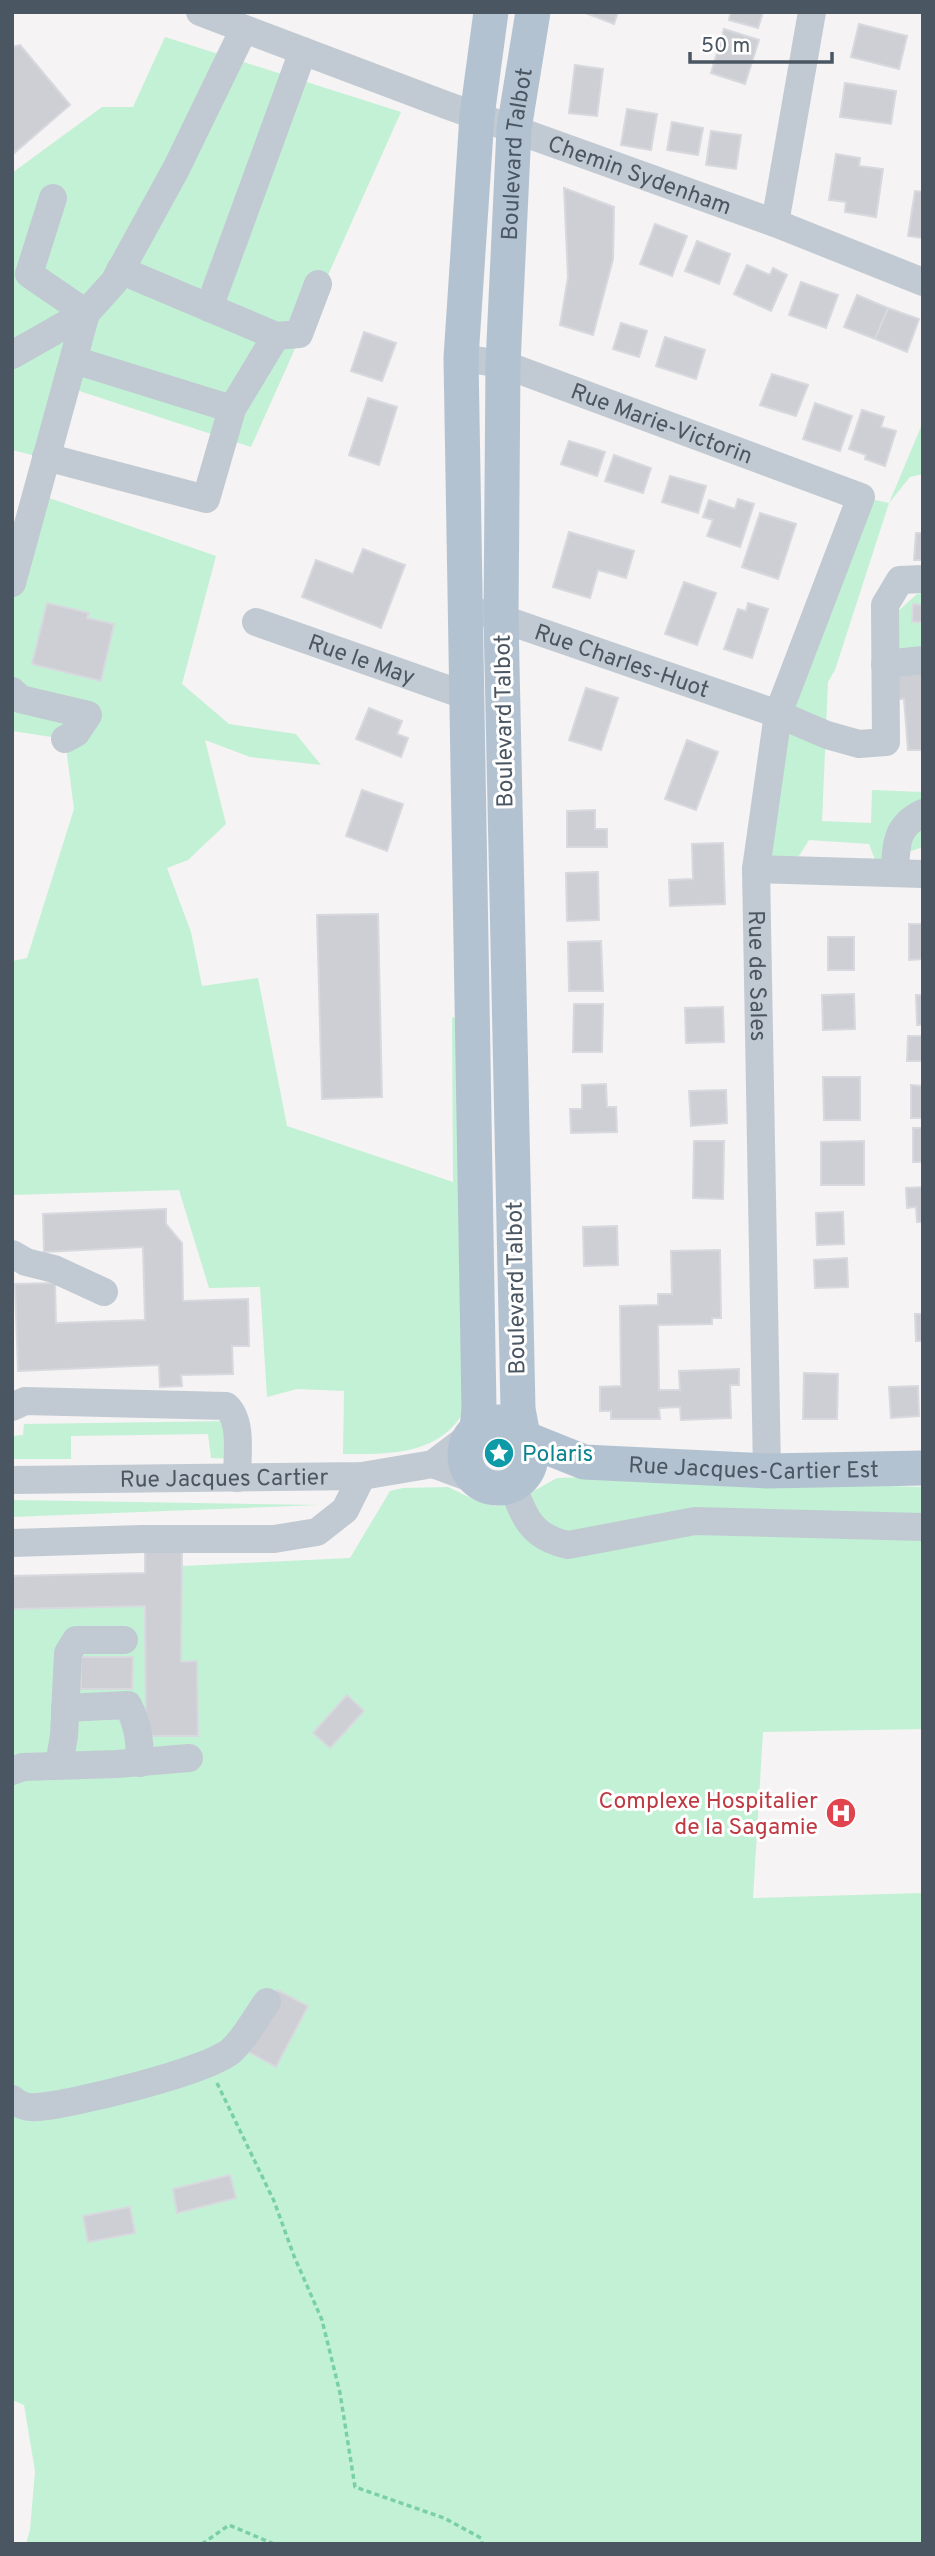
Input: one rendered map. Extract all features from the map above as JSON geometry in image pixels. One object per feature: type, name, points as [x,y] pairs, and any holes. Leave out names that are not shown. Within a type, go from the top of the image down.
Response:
[{"type":"main road","name":"Boulevard Talbot","points":[[474,1432],[478,1369],[461,358],[477,116],[491,12]]},
{"type":"main road","name":"Boulevard Talbot","points":[[526,1436],[518,1409],[501,618],[503,364],[514,129],[533,12]]},
{"type":"main road","points":[[498,1421],[514,1425],[526,1436],[531,1463],[516,1483],[497,1488],[474,1479],[466,1465],[465,1457],[474,1432],[498,1421]]},
{"type":"main road","name":"Rue Jacques-Cartier Est","points":[[526,1436],[584,1462]]},
{"type":"main road","name":"Rue Jacques-Cartier Est","points":[[516,1483],[584,1462],[767,1471],[923,1468]]},
{"type":"street","name":"Chemin Sydenham","points":[[200,12],[477,116],[775,223],[923,282]]},
{"type":"street","points":[[775,223],[812,12]]},
{"type":"street","points":[[12,355],[86,313],[114,282],[176,169],[244,29]]},
{"type":"street","points":[[209,308],[303,51]]},
{"type":"street","points":[[53,198],[29,274],[86,313]]},
{"type":"street","points":[[120,270],[276,336],[299,334],[318,284]]},
{"type":"street","points":[[12,583],[86,313]]},
{"type":"street","points":[[46,457],[206,499],[232,409],[276,336]]},
{"type":"street","name":"Rue Marie-Victorin","points":[[461,358],[503,364],[861,497]]},
{"type":"street","points":[[74,360],[232,409]]},
{"type":"street","name":"Rue de Sales","points":[[767,1471],[756,869],[778,714],[861,497]]},
{"type":"street","points":[[923,579],[900,580],[885,605],[885,664],[923,660]]},
{"type":"street","name":"Rue Charles-Huot","points":[[465,606],[859,744],[886,742],[885,664]]},
{"type":"street","name":"Rue le May","points":[[256,622],[467,696]]},
{"type":"street","points":[[12,691],[20,699],[88,715],[76,733],[65,739]]},
{"type":"street","points":[[756,869],[909,873],[896,842],[909,819],[923,813]]},
{"type":"street","points":[[12,1254],[26,1262],[54,1269],[104,1292]]},
{"type":"street","points":[[12,1406],[25,1401],[226,1406],[233,1412],[236,1424],[237,1478]]},
{"type":"street","name":"Rue Jacques Cartier","points":[[12,1480],[362,1476],[433,1464],[474,1432]]},
{"type":"street","name":"Rue Jacques Cartier","points":[[433,1464],[474,1479]]},
{"type":"street","points":[[12,1543],[274,1539],[317,1532],[345,1510],[362,1476]]},
{"type":"street","points":[[516,1483],[526,1518],[547,1540],[568,1545],[695,1521],[923,1527]]},
{"type":"street","points":[[59,1765],[68,1653],[76,1640],[124,1640]]},
{"type":"street","points":[[65,1708],[128,1705],[136,1721],[140,1739],[139,1763]]},
{"type":"street","points":[[12,1771],[23,1767],[139,1763],[189,1758]]},
{"type":"street","points":[[12,2099],[18,2104],[35,2108],[122,2091],[207,2064],[232,2051],[267,2002]]},
{"type":"path","points":[[207,2064],[274,2201],[294,2256],[323,2320],[340,2393],[355,2487],[444,2518],[481,2538],[482,2544]]},
{"type":"path","points":[[202,2544],[229,2525],[274,2544]]},
{"type":"green space","points":[[165,37],[401,112],[251,447],[67,387],[44,458],[12,450],[12,173],[102,107],[133,107]]},
{"type":"green space","points":[[923,422],[923,474],[910,477],[889,503]]},
{"type":"green space","points":[[35,493],[216,556],[182,684],[229,724],[296,734],[321,765],[250,757],[205,740],[226,824],[188,860],[167,868],[191,932],[202,986],[258,978],[287,1126],[453,1182],[452,1017],[466,1021],[469,1401],[455,1424],[444,1434],[418,1448],[388,1453],[343,1454],[344,1391],[297,1389],[267,1397],[260,1287],[209,1288],[179,1190],[12,1195],[12,961],[27,958],[74,809],[65,739],[12,731],[12,583]]},
{"type":"green space","points":[[861,497],[889,503],[835,670],[828,682],[822,821],[871,823],[872,790],[923,792],[923,847],[896,856],[880,873],[869,844],[809,840],[797,859],[756,869],[778,714]]},
{"type":"green space","points":[[923,593],[923,670],[894,670],[898,611],[917,594]]},
{"type":"green space","points":[[232,1421],[236,1459],[211,1458],[208,1434],[71,1436],[71,1459],[12,1459],[12,1436],[23,1435],[24,1424]]},
{"type":"green space","points":[[557,1478],[923,1487],[923,1729],[763,1732],[753,1898],[923,1893],[923,2544],[26,2544],[30,2530],[35,2471],[24,2405],[12,2400],[12,1609],[145,1606],[146,1736],[198,1735],[197,1662],[181,1662],[182,1566],[350,1558],[390,1491],[448,1487],[479,1502],[495,1506],[510,1504]],"holes":[[[347,1696],[364,1711],[330,1748],[314,1732]]]},
{"type":"green space","points":[[12,1500],[319,1505],[12,1517]]},
{"type":"building","points":[[583,12],[618,12],[614,24]]},
{"type":"building","points":[[731,12],[763,12],[758,28],[729,20]]},
{"type":"building","points":[[859,24],[907,36],[899,69],[851,57]]},
{"type":"building","points":[[724,29],[759,40],[745,84],[711,73]]},
{"type":"building","points":[[20,45],[70,105],[12,155],[12,47]]},
{"type":"building","points":[[575,65],[603,69],[597,116],[569,113]]},
{"type":"building","points":[[845,83],[896,91],[891,124],[840,117]]},
{"type":"building","points":[[627,109],[657,114],[651,150],[621,145]]},
{"type":"building","points":[[672,122],[703,128],[698,155],[667,150]]},
{"type":"building","points":[[711,131],[741,135],[736,169],[706,165]]},
{"type":"building","points":[[836,154],[860,158],[859,166],[883,169],[876,217],[845,212],[846,202],[829,200]]},
{"type":"building","points":[[564,188],[614,207],[613,259],[593,335],[560,325],[568,277]]},
{"type":"building","points":[[915,191],[923,192],[923,238],[908,236]]},
{"type":"building","points":[[655,224],[687,236],[672,276],[640,264]]},
{"type":"building","points":[[697,241],[730,254],[719,284],[685,271]]},
{"type":"building","points":[[747,265],[770,275],[773,268],[787,275],[771,311],[734,294]]},
{"type":"building","points":[[801,282],[838,295],[826,328],[789,315]]},
{"type":"building","points":[[857,295],[888,308],[875,339],[844,327]]},
{"type":"building","points":[[888,308],[919,319],[907,352],[875,339]]},
{"type":"building","points":[[621,323],[647,331],[639,357],[613,349]]},
{"type":"building","points":[[364,332],[396,343],[382,381],[351,371]]},
{"type":"building","points":[[665,337],[705,350],[696,379],[656,366]]},
{"type":"building","points":[[772,374],[808,385],[796,416],[760,405]]},
{"type":"building","points":[[368,398],[397,407],[379,465],[349,455]]},
{"type":"building","points":[[815,403],[852,416],[840,451],[803,439]]},
{"type":"building","points":[[862,410],[884,417],[881,427],[896,431],[885,466],[865,459],[866,455],[849,449]]},
{"type":"building","points":[[569,441],[605,452],[597,476],[561,464]]},
{"type":"building","points":[[614,455],[651,468],[643,493],[605,481]]},
{"type":"building","points":[[670,476],[706,486],[698,513],[662,502]]},
{"type":"building","points":[[738,499],[754,504],[740,547],[707,536],[713,520],[703,517],[709,500],[735,509]]},
{"type":"building","points":[[760,513],[796,524],[778,579],[742,567]]},
{"type":"building","points":[[569,532],[634,551],[626,578],[598,570],[590,598],[553,587]]},
{"type":"building","points":[[916,533],[923,533],[923,560],[914,560]]},
{"type":"building","points":[[363,549],[405,565],[381,628],[302,597],[316,560],[353,574]]},
{"type":"building","points":[[684,582],[716,593],[697,645],[665,634]]},
{"type":"building","points":[[47,603],[89,613],[87,618],[114,624],[101,681],[32,664]]},
{"type":"building","points":[[748,603],[768,609],[752,658],[724,649],[738,609],[746,611]]},
{"type":"building","points":[[913,604],[923,605],[923,622],[912,622]]},
{"type":"building","points":[[894,670],[923,670],[923,750],[908,750],[904,699],[894,699]]},
{"type":"building","points":[[586,688],[618,698],[601,750],[569,740]]},
{"type":"building","points":[[369,708],[402,721],[397,734],[408,738],[401,757],[356,739]]},
{"type":"building","points":[[687,740],[718,752],[696,810],[665,799]]},
{"type":"building","points":[[362,790],[403,804],[387,851],[346,836]]},
{"type":"building","points":[[595,810],[595,829],[607,829],[607,847],[567,847],[567,811]]},
{"type":"building","points":[[723,843],[725,904],[670,906],[669,880],[693,879],[692,844]]},
{"type":"building","points":[[598,872],[599,920],[567,921],[566,873]]},
{"type":"building","points":[[378,914],[382,1097],[322,1099],[317,915]]},
{"type":"building","points":[[909,924],[923,924],[923,959],[909,960]]},
{"type":"building","points":[[828,937],[854,937],[854,970],[828,970]]},
{"type":"building","points":[[601,941],[603,991],[569,991],[568,942]]},
{"type":"building","points":[[854,994],[855,1029],[823,1030],[822,995]]},
{"type":"building","points":[[916,995],[923,995],[923,1025],[917,1025]]},
{"type":"building","points":[[574,1004],[603,1004],[602,1052],[573,1052]]},
{"type":"building","points":[[723,1007],[724,1042],[686,1043],[685,1008]]},
{"type":"building","points":[[908,1036],[923,1036],[923,1061],[907,1061]]},
{"type":"building","points":[[823,1077],[860,1077],[860,1120],[824,1120]]},
{"type":"building","points":[[606,1084],[607,1107],[616,1107],[617,1132],[571,1133],[570,1109],[582,1109],[582,1085]]},
{"type":"building","points":[[911,1085],[923,1086],[923,1118],[911,1118]]},
{"type":"building","points":[[726,1090],[727,1123],[691,1126],[689,1091]]},
{"type":"building","points":[[913,1128],[923,1128],[923,1162],[913,1162]]},
{"type":"building","points":[[694,1141],[724,1141],[723,1199],[693,1198]]},
{"type":"building","points":[[864,1141],[864,1185],[821,1185],[821,1142]]},
{"type":"building","points":[[923,1187],[923,1222],[917,1222],[916,1207],[907,1208],[906,1188]]},
{"type":"building","points":[[166,1209],[166,1224],[182,1243],[183,1301],[248,1299],[249,1346],[232,1346],[233,1374],[181,1375],[182,1386],[160,1387],[159,1365],[18,1371],[15,1284],[55,1283],[56,1323],[145,1320],[143,1247],[44,1252],[43,1214]]},
{"type":"building","points":[[843,1212],[844,1244],[817,1245],[816,1213]]},
{"type":"building","points":[[617,1226],[618,1265],[584,1266],[583,1227]]},
{"type":"building","points":[[720,1250],[721,1318],[712,1318],[712,1324],[658,1325],[659,1390],[680,1390],[679,1371],[739,1369],[739,1385],[730,1385],[731,1418],[681,1420],[680,1407],[659,1408],[660,1419],[611,1419],[611,1411],[600,1411],[600,1387],[621,1386],[620,1306],[658,1305],[658,1294],[672,1294],[671,1251]]},
{"type":"building","points":[[847,1258],[848,1287],[815,1288],[814,1260]]},
{"type":"building","points":[[915,1314],[923,1314],[923,1341],[916,1341]]},
{"type":"building","points":[[804,1373],[838,1374],[837,1419],[803,1419]]},
{"type":"building","points":[[918,1386],[919,1416],[891,1418],[889,1387]]},
{"type":"building","points":[[145,1550],[182,1551],[181,1662],[197,1661],[198,1736],[146,1736],[145,1606],[12,1609],[12,1576],[145,1573]]},
{"type":"building","points":[[81,1657],[133,1657],[132,1689],[81,1689]]},
{"type":"building","points":[[347,1695],[364,1711],[330,1748],[313,1733]]},
{"type":"building","points":[[277,1990],[308,2006],[276,2067],[245,2050]]},
{"type":"building","points":[[230,2175],[236,2198],[177,2213],[173,2189]]},
{"type":"building","points":[[130,2207],[135,2233],[88,2242],[83,2216]]},
{"type":"place","name":"Polaris","points":[[499,1453]]},
{"type":"place","name":"Complexe Hospitalier de la Sagamie","points":[[841,1813]]}]
